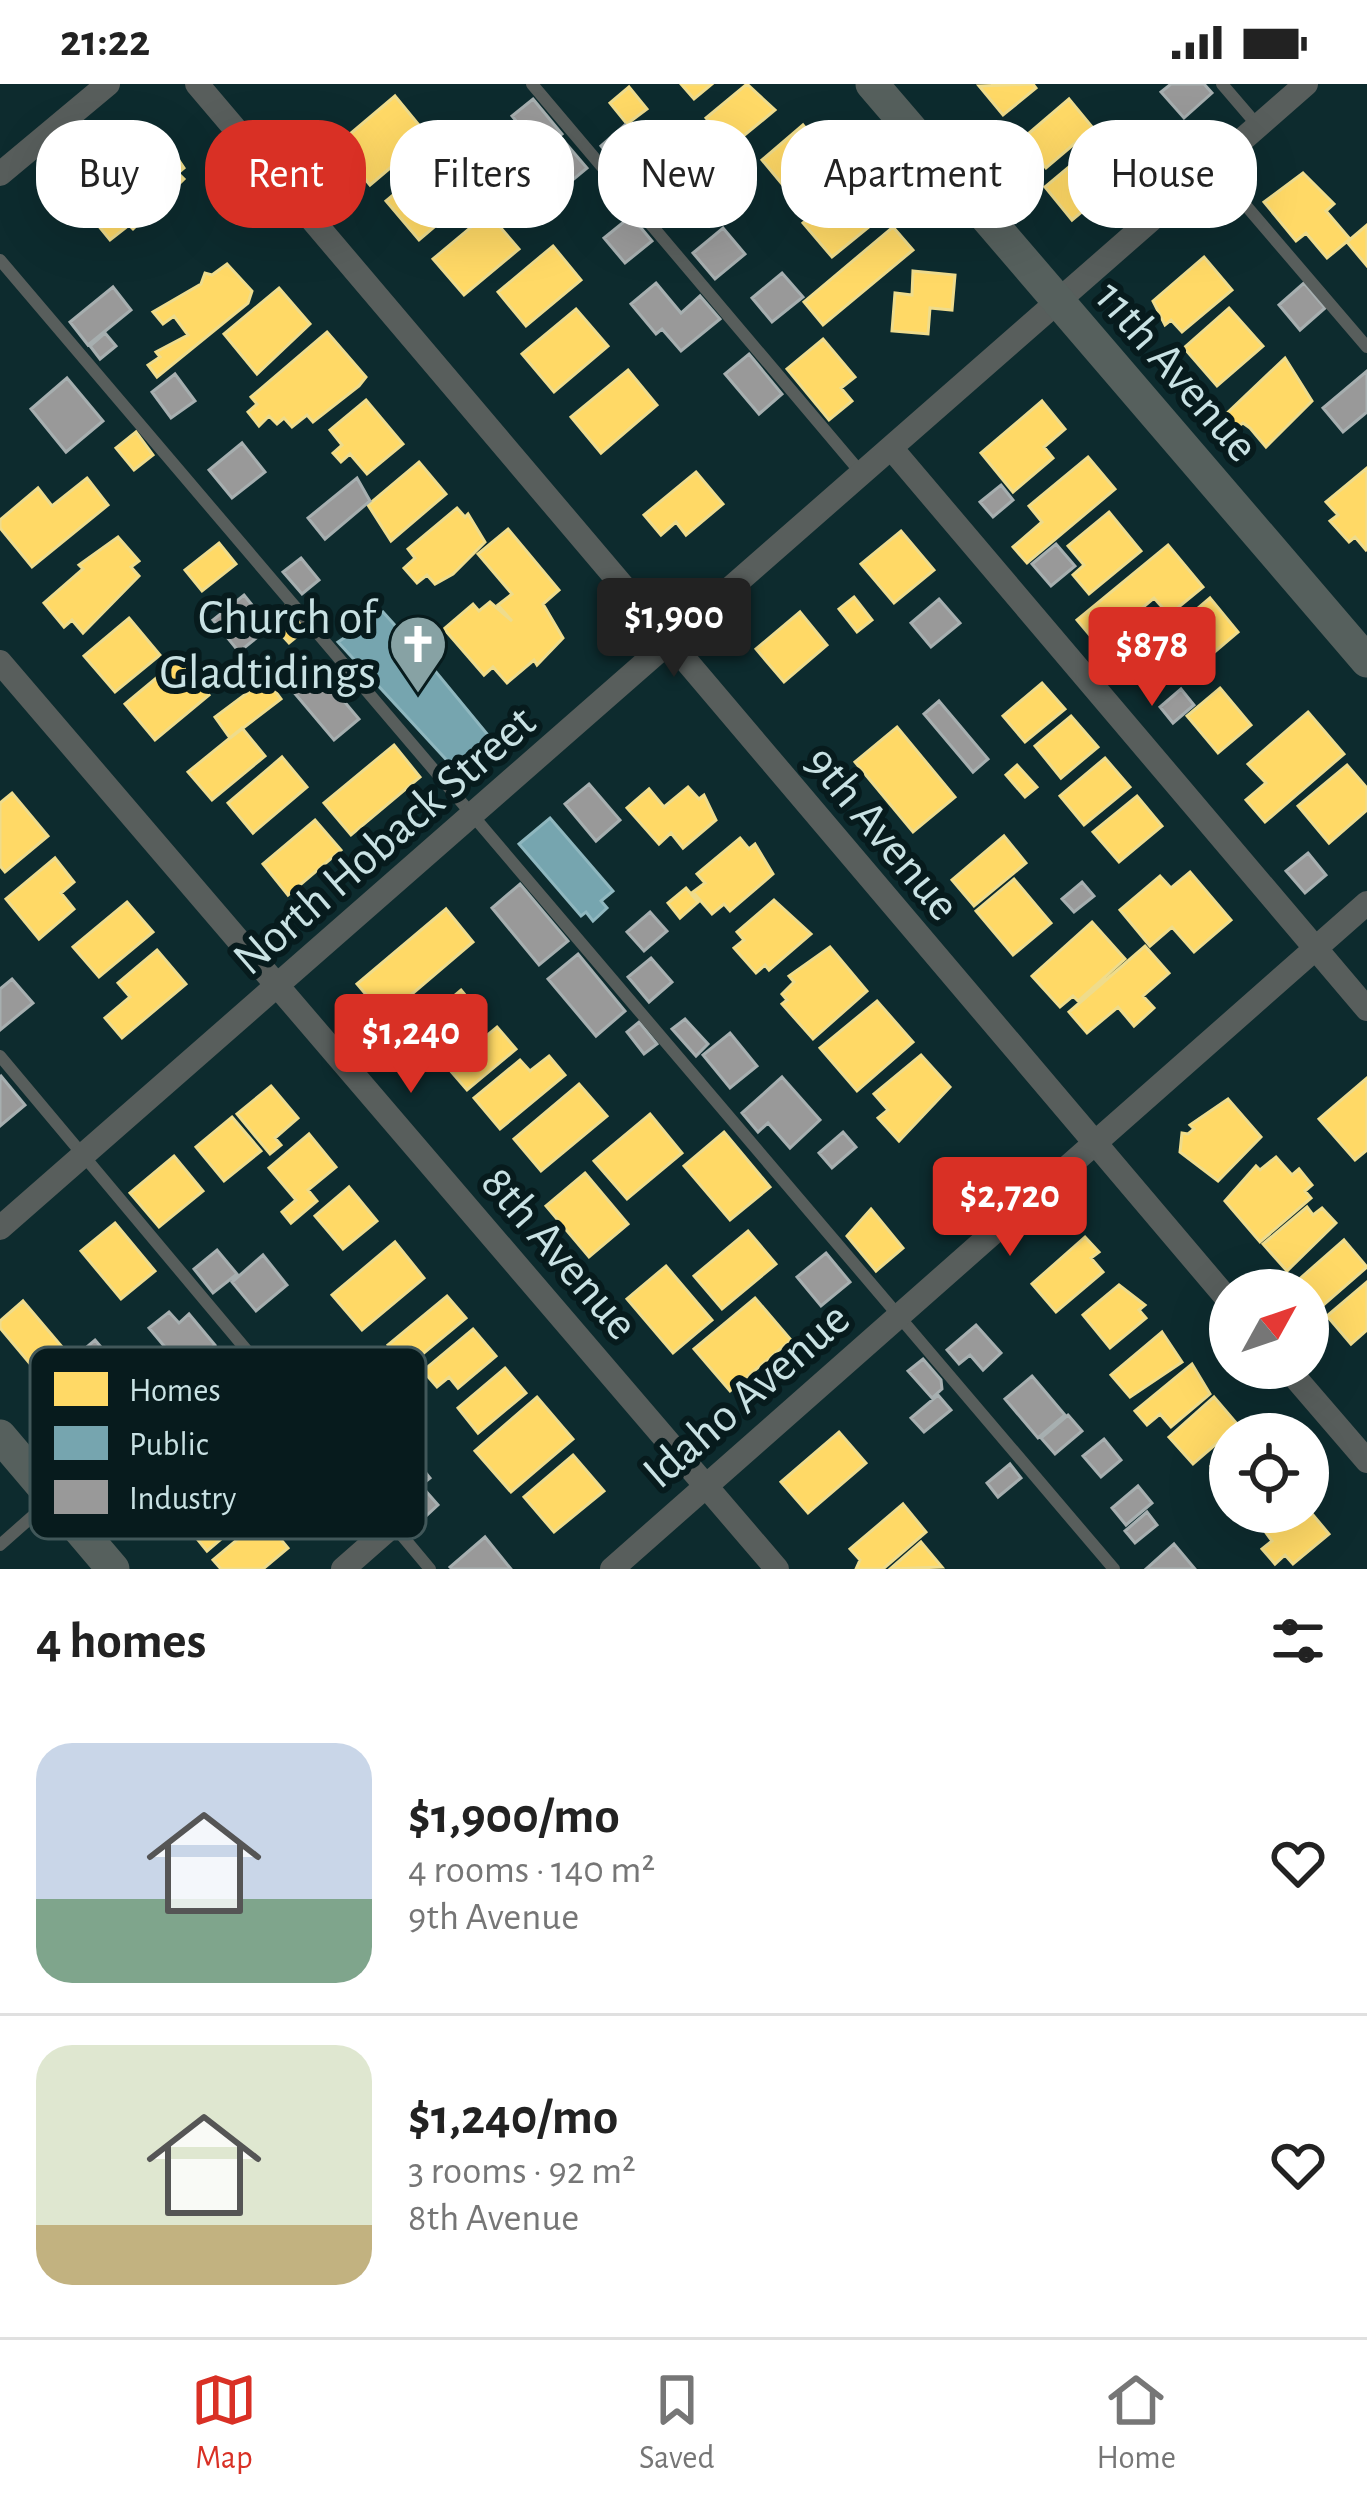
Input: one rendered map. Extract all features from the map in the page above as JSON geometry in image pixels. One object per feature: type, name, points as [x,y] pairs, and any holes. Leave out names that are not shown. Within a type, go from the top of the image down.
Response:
[{"type":"main road","name":"11th Avenue","points":[[872,84],[1367,661]]},
{"type":"main road","points":[[0,1436],[30,1471]]},
{"type":"main road","points":[[88,1539],[113,1569]]},
{"type":"street","points":[[0,174],[108,84]]},
{"type":"street","name":"9th Avenue","points":[[197,84],[1209,1278]]},
{"type":"street","name":"North Hoback Street","points":[[1258,126],[1306,84]]},
{"type":"street","name":"North Hoback Street","points":[[0,1228],[1142,228]]},
{"type":"street","points":[[892,449],[1367,1009]]},
{"type":"street","name":"8th Avenue","points":[[0,662],[777,1569]]},
{"type":"street","name":"Idaho Avenue","points":[[611,1569],[1367,902]]},
{"type":"street","points":[[1305,1389],[1367,1461]]},
{"type":"street","points":[[343,1569],[377,1539]]},
{"type":"lane","points":[[532,84],[862,474]]},
{"type":"lane","points":[[1222,84],[1258,126]]},
{"type":"lane","points":[[1257,219],[1367,347]]},
{"type":"lane","points":[[0,260],[1114,1569]]},
{"type":"lane","points":[[0,1056],[243,1347]]},
{"type":"lane","points":[[0,1545],[30,1518]]},
{"type":"lane","points":[[403,1539],[430,1569]]},
{"type":"building: Homes","points":[[681,84],[712,84],[694,99]]},
{"type":"building: Homes","points":[[747,84],[775,110],[757,125],[757,120],[706,118]]},
{"type":"building: Homes","points":[[1033,84],[1036,88],[1003,115],[979,86]]},
{"type":"building: Homes","points":[[629,87],[647,109],[632,120],[624,120],[610,103]]},
{"type":"building: Homes","points":[[395,96],[415,120],[390,120],[390,168],[370,185],[366,180],[366,120]]},
{"type":"building: Homes","points":[[1069,99],[1086,120],[1068,120],[1068,149],[1046,168],[1044,166],[1044,120]]},
{"type":"building: Homes","points":[[781,144],[781,183],[762,160]]},
{"type":"building: Homes","points":[[1068,168],[1068,215],[1045,187]]},
{"type":"building: Homes","points":[[1303,173],[1334,204],[1326,211],[1350,239],[1327,258],[1306,233],[1296,241],[1264,202]]},
{"type":"building: Homes","points":[[1367,225],[1367,266],[1347,242]]},
{"type":"building: Homes","points":[[100,228],[125,228],[110,240]]},
{"type":"building: Homes","points":[[409,228],[433,228],[419,240]]},
{"type":"building: Homes","points":[[470,228],[501,228],[519,249],[464,295],[433,259]]},
{"type":"building: Homes","points":[[807,228],[868,228],[832,257]]},
{"type":"building: Homes","points":[[892,228],[913,250],[823,325],[804,302]]},
{"type":"building: Homes","points":[[553,246],[581,280],[526,326],[498,292]]},
{"type":"building: Homes","points":[[1204,257],[1232,290],[1182,332],[1171,320],[1165,325],[1153,301]]},
{"type":"building: Homes","points":[[227,264],[252,291],[248,303],[157,377],[148,365],[160,357],[156,352],[188,335],[174,316],[163,324],[153,312],[201,284],[205,273],[212,275]]},
{"type":"building: Homes","points":[[913,271],[955,275],[952,310],[930,308],[928,334],[892,331],[895,293],[912,295]]},
{"type":"building: Homes","points":[[279,288],[310,324],[257,374],[224,334]]},
{"type":"building: Homes","points":[[1229,308],[1263,346],[1217,386],[1184,348]]},
{"type":"building: Homes","points":[[576,309],[608,346],[554,392],[522,354]]},
{"type":"building: Homes","points":[[327,332],[366,377],[313,422],[307,415],[292,427],[284,418],[277,424],[269,416],[259,426],[248,412],[257,404],[251,397]]},
{"type":"building: Homes","points":[[823,339],[855,377],[841,388],[852,401],[829,420],[787,369]]},
{"type":"building: Homes","points":[[1285,358],[1312,401],[1266,447],[1250,428],[1243,423],[1237,427],[1226,414]]},
{"type":"building: Homes","points":[[628,370],[657,405],[601,453],[571,417]]},
{"type":"building: Homes","points":[[366,400],[403,444],[367,474],[350,454],[341,462],[333,453],[342,445],[330,430]]},
{"type":"building: Homes","points":[[1042,401],[1065,429],[1044,447],[1053,458],[1013,492],[981,453]]},
{"type":"building: Homes","points":[[136,432],[153,455],[134,470],[116,448]]},
{"type":"building: Homes","points":[[1088,457],[1115,489],[1027,563],[1013,547],[1042,522],[1029,506]]},
{"type":"building: Homes","points":[[419,462],[446,494],[391,541],[368,505]]},
{"type":"building: Homes","points":[[1367,468],[1366,550],[1355,537],[1349,542],[1330,521],[1338,515],[1326,502]]},
{"type":"building: Homes","points":[[696,472],[723,504],[686,535],[676,522],[661,535],[644,515]]},
{"type":"building: Homes","points":[[87,478],[108,505],[32,567],[0,528],[0,520],[38,488],[52,506]]},
{"type":"building: Homes","points":[[457,508],[465,517],[468,514],[485,542],[453,574],[435,584],[427,575],[417,583],[404,568],[415,558],[408,549]]},
{"type":"building: Homes","points":[[1109,512],[1141,551],[1089,594],[1073,575],[1084,565],[1068,546]]},
{"type":"building: Homes","points":[[508,529],[559,590],[543,604],[563,638],[537,665],[534,660],[507,683],[493,667],[484,675],[444,629],[473,604],[479,611],[490,602],[512,621],[498,605],[512,594],[478,554]]},
{"type":"building: Homes","points":[[901,531],[934,570],[894,603],[861,564]]},
{"type":"building: Homes","points":[[118,537],[139,561],[131,567],[139,576],[83,633],[72,620],[64,627],[44,603],[83,569],[79,565]]},
{"type":"building: Homes","points":[[219,543],[236,564],[202,591],[185,570]]},
{"type":"building: Homes","points":[[1168,545],[1203,587],[1169,615],[1154,598],[1098,645],[1077,620]]},
{"type":"building: Homes","points":[[854,597],[872,620],[857,632],[839,609]]},
{"type":"building: Homes","points":[[1210,598],[1238,632],[1185,677],[1157,643]]},
{"type":"building: Homes","points":[[285,606],[306,629],[289,643],[269,621]]},
{"type":"building: Homes","points":[[800,612],[827,645],[784,682],[756,649]]},
{"type":"building: Homes","points":[[129,618],[160,655],[115,692],[84,656]]},
{"type":"building: Homes","points":[[179,659],[209,695],[155,740],[125,704]]},
{"type":"building: Homes","points":[[266,679],[281,699],[230,738],[215,717]]},
{"type":"building: Homes","points":[[1042,683],[1065,709],[1025,742],[1003,716]]},
{"type":"building: Homes","points":[[1220,688],[1251,725],[1218,753],[1187,716]]},
{"type":"building: Homes","points":[[1308,712],[1344,754],[1265,822],[1246,800],[1266,783],[1248,764]]},
{"type":"building: Homes","points":[[1071,716],[1098,747],[1061,778],[1035,746]]},
{"type":"building: Homes","points":[[897,727],[955,797],[913,832],[855,762]]},
{"type":"building: Homes","points":[[242,728],[265,756],[212,800],[188,772]]},
{"type":"building: Homes","points":[[394,745],[420,777],[351,835],[324,803]]},
{"type":"building: Homes","points":[[282,757],[307,787],[253,833],[228,803]]},
{"type":"building: Homes","points":[[1105,758],[1130,787],[1084,825],[1060,796]]},
{"type":"building: Homes","points":[[1017,765],[1037,787],[1025,797],[1006,775]]},
{"type":"building: Homes","points":[[1347,765],[1367,788],[1367,810],[1329,843],[1298,806]]},
{"type":"building: Homes","points":[[688,787],[699,799],[704,795],[716,820],[683,848],[671,833],[659,844],[627,808],[649,789],[664,807]]},
{"type":"building: Homes","points":[[12,793],[48,836],[5,872],[0,866],[0,803]]},
{"type":"building: Homes","points":[[1137,796],[1162,826],[1119,862],[1093,832]]},
{"type":"building: Homes","points":[[315,820],[341,850],[288,895],[263,864]]},
{"type":"building: Homes","points":[[1004,836],[1026,863],[974,906],[952,880]]},
{"type":"building: Homes","points":[[740,838],[749,849],[755,844],[773,874],[730,911],[724,904],[712,914],[693,892],[705,883],[697,874]]},
{"type":"building: Homes","points":[[55,858],[74,882],[61,893],[74,909],[39,939],[6,899]]},
{"type":"building: Homes","points":[[1190,872],[1231,920],[1194,952],[1172,927],[1150,946],[1120,910],[1160,876],[1171,888]]},
{"type":"building: Homes","points":[[1014,879],[1051,923],[1013,955],[976,911]]},
{"type":"building: Homes","points":[[686,888],[698,902],[680,918],[668,903]]},
{"type":"building: Homes","points":[[774,900],[811,934],[769,970],[765,965],[756,973],[734,948],[744,940],[737,932]]},
{"type":"building: Homes","points":[[127,902],[153,932],[99,977],[73,947]]},
{"type":"building: Homes","points":[[446,909],[473,942],[385,1017],[357,984]]},
{"type":"building: Homes","points":[[1092,922],[1125,959],[1078,1001],[1073,996],[1060,1007],[1032,976]]},
{"type":"building: Homes","points":[[1145,946],[1169,973],[1143,996],[1154,1008],[1134,1026],[1118,1007],[1087,1033],[1069,1012]]},
{"type":"building: Homes","points":[[830,947],[867,991],[813,1039],[782,1004],[787,1000],[782,994],[794,982],[789,976]]},
{"type":"building: Homes","points":[[157,950],[186,984],[122,1038],[105,1018],[130,997],[118,983]]},
{"type":"building: Homes","points":[[461,990],[485,1019],[441,1056],[417,1027]]},
{"type":"building: Homes","points":[[877,1001],[913,1042],[857,1091],[820,1048]]},
{"type":"building: Homes","points":[[497,1027],[516,1049],[467,1090],[448,1068]]},
{"type":"building: Homes","points":[[921,1055],[950,1087],[899,1141],[878,1118],[888,1110],[874,1094]]},
{"type":"building: Homes","points":[[549,1056],[565,1075],[500,1129],[474,1098],[520,1060],[530,1071]]},
{"type":"building: Homes","points":[[1367,1078],[1367,1150],[1355,1160],[1319,1119]]},
{"type":"building: Homes","points":[[579,1084],[607,1116],[541,1171],[514,1139]]},
{"type":"building: Homes","points":[[271,1086],[298,1118],[275,1138],[281,1145],[270,1154],[237,1114]]},
{"type":"building: Homes","points":[[1228,1099],[1261,1137],[1218,1181],[1180,1152],[1182,1133],[1188,1134],[1194,1129],[1190,1125]]},
{"type":"building: Homes","points":[[650,1114],[682,1153],[627,1199],[594,1161]]},
{"type":"building: Homes","points":[[232,1117],[261,1151],[224,1181],[196,1147]]},
{"type":"building: Homes","points":[[724,1132],[770,1187],[730,1220],[684,1166]]},
{"type":"building: Homes","points":[[309,1134],[336,1167],[308,1190],[317,1201],[291,1223],[282,1212],[296,1200],[269,1168]]},
{"type":"building: Homes","points":[[174,1156],[203,1191],[159,1227],[130,1193]]},
{"type":"building: Homes","points":[[1276,1157],[1292,1175],[1299,1169],[1312,1185],[1305,1191],[1311,1198],[1260,1242],[1225,1201],[1256,1166],[1260,1170]]},
{"type":"building: Homes","points":[[585,1173],[628,1224],[589,1257],[546,1206]]},
{"type":"building: Homes","points":[[349,1187],[377,1221],[343,1249],[315,1216]]},
{"type":"building: Homes","points":[[1307,1207],[1313,1215],[1322,1208],[1336,1223],[1289,1269],[1263,1244]]},
{"type":"building: Homes","points":[[871,1209],[903,1248],[876,1271],[847,1236]]},
{"type":"building: Homes","points":[[115,1223],[155,1271],[121,1299],[81,1251]]},
{"type":"building: Homes","points":[[748,1231],[776,1264],[722,1309],[694,1276]]},
{"type":"building: Homes","points":[[1085,1237],[1099,1252],[1091,1258],[1103,1272],[1056,1312],[1032,1284]]},
{"type":"building: Homes","points":[[1344,1240],[1367,1267],[1329,1300],[1329,1269],[1311,1269]]},
{"type":"building: Homes","points":[[395,1242],[424,1278],[362,1330],[332,1295]]},
{"type":"building: Homes","points":[[666,1266],[712,1320],[673,1353],[627,1299]]},
{"type":"building: Homes","points":[[1367,1282],[1367,1330],[1351,1344],[1329,1314]]},
{"type":"building: Homes","points":[[1119,1285],[1145,1305],[1139,1310],[1146,1318],[1110,1348],[1083,1315]]},
{"type":"building: Homes","points":[[447,1296],[466,1318],[426,1351],[426,1347],[388,1345]]},
{"type":"building: Homes","points":[[755,1298],[791,1340],[730,1391],[694,1349]]},
{"type":"building: Homes","points":[[23,1301],[62,1347],[30,1347],[30,1364],[0,1328],[0,1321]]},
{"type":"building: Homes","points":[[473,1329],[496,1356],[458,1388],[449,1377],[437,1387],[426,1368]]},
{"type":"building: Homes","points":[[1162,1332],[1182,1362],[1130,1397],[1111,1375]]},
{"type":"building: Homes","points":[[1192,1364],[1210,1394],[1171,1427],[1160,1414],[1147,1425],[1135,1411]]},
{"type":"building: Homes","points":[[505,1368],[526,1393],[478,1433],[458,1408]]},
{"type":"building: Homes","points":[[537,1397],[573,1439],[511,1492],[475,1451]]},
{"type":"building: Homes","points":[[1214,1397],[1228,1413],[1209,1413],[1209,1450],[1193,1464],[1169,1437]]},
{"type":"building: Homes","points":[[839,1432],[866,1463],[808,1513],[781,1482]]},
{"type":"building: Homes","points":[[573,1455],[604,1491],[554,1532],[524,1497]]},
{"type":"building: Homes","points":[[903,1504],[926,1532],[883,1569],[856,1569],[860,1560],[850,1549]]},
{"type":"building: Homes","points":[[1266,1533],[1329,1534],[1293,1564],[1285,1555],[1275,1564],[1262,1549],[1272,1541]]},
{"type":"building: Homes","points":[[197,1539],[221,1539],[207,1551]]},
{"type":"building: Homes","points":[[238,1539],[280,1539],[288,1548],[263,1569],[221,1569],[213,1560]]},
{"type":"building: Homes","points":[[921,1542],[942,1567],[890,1569]]},
{"type":"building: Public","points":[[383,612],[492,740],[453,767],[338,642]]},
{"type":"building: Public","points":[[550,818],[613,891],[601,901],[607,908],[593,921],[586,912],[581,916],[519,844]]},
{"type":"building: Industry","points":[[1171,84],[1204,84],[1212,93],[1184,118],[1161,92]]},
{"type":"building: Industry","points":[[533,99],[550,120],[515,120],[512,116]]},
{"type":"building: Industry","points":[[574,153],[587,168],[574,179]]},
{"type":"building: Industry","points":[[616,228],[641,228],[652,241],[625,263],[604,238]]},
{"type":"building: Industry","points":[[723,228],[745,254],[715,279],[693,253]]},
{"type":"building: Industry","points":[[782,273],[803,297],[772,322],[752,298]]},
{"type":"building: Industry","points":[[656,283],[681,313],[700,296],[720,319],[681,351],[662,329],[656,334],[631,304]]},
{"type":"building: Industry","points":[[1304,283],[1325,308],[1300,330],[1279,305]]},
{"type":"building: Industry","points":[[113,287],[131,310],[88,345],[70,322]]},
{"type":"building: Industry","points":[[105,333],[116,346],[100,359],[90,346]]},
{"type":"building: Industry","points":[[749,354],[782,394],[759,414],[725,374]]},
{"type":"building: Industry","points":[[1367,371],[1367,412],[1343,432],[1323,408]]},
{"type":"building: Industry","points":[[175,374],[195,401],[171,418],[152,392]]},
{"type":"building: Industry","points":[[67,378],[103,421],[66,452],[31,409]]},
{"type":"building: Industry","points":[[242,443],[265,472],[232,498],[209,470]]},
{"type":"building: Industry","points":[[357,478],[370,501],[325,539],[308,518]]},
{"type":"building: Industry","points":[[1001,485],[1013,500],[993,517],[980,502]]},
{"type":"building: Industry","points":[[1056,544],[1075,566],[1051,586],[1032,564]]},
{"type":"building: Industry","points":[[301,558],[319,580],[302,594],[283,572]]},
{"type":"building: Industry","points":[[244,595],[270,627],[239,652],[213,620]]},
{"type":"building: Industry","points":[[939,599],[960,623],[931,647],[911,623]]},
{"type":"building: Industry","points":[[316,668],[359,719],[334,740],[291,689]]},
{"type":"building: Industry","points":[[1181,689],[1194,705],[1173,723],[1160,707]]},
{"type":"building: Industry","points":[[939,701],[988,759],[973,772],[924,714]]},
{"type":"building: Industry","points":[[589,784],[620,820],[596,841],[565,804]]},
{"type":"building: Industry","points":[[1308,853],[1326,875],[1305,893],[1286,871]]},
{"type":"building: Industry","points":[[1082,882],[1094,896],[1074,912],[1062,899]]},
{"type":"building: Industry","points":[[520,884],[568,941],[539,965],[492,908]]},
{"type":"building: Industry","points":[[650,912],[667,931],[644,951],[627,932]]},
{"type":"building: Industry","points":[[578,954],[625,1011],[596,1036],[548,979]]},
{"type":"building: Industry","points":[[651,958],[672,982],[649,1002],[628,977]]},
{"type":"building: Industry","points":[[12,979],[33,1003],[0,1030],[0,989]]},
{"type":"building: Industry","points":[[685,1019],[708,1044],[696,1056],[672,1029]]},
{"type":"building: Industry","points":[[639,1022],[657,1044],[644,1054],[627,1032]]},
{"type":"building: Industry","points":[[730,1033],[757,1066],[730,1088],[703,1055]]},
{"type":"building: Industry","points":[[0,1077],[25,1105],[0,1126]]},
{"type":"building: Industry","points":[[782,1077],[820,1120],[790,1148],[768,1123],[758,1132],[742,1113]]},
{"type":"building: Industry","points":[[843,1132],[856,1147],[832,1168],[819,1153]]},
{"type":"building: Industry","points":[[217,1250],[237,1274],[213,1293],[194,1269]]},
{"type":"building: Industry","points":[[826,1253],[850,1282],[821,1306],[797,1277]]},
{"type":"building: Industry","points":[[263,1255],[287,1285],[256,1311],[232,1282]]},
{"type":"building: Industry","points":[[169,1312],[179,1323],[189,1314],[215,1345],[165,1347],[149,1328]]},
{"type":"building: Industry","points":[[976,1325],[1001,1353],[983,1370],[970,1355],[959,1364],[947,1350]]},
{"type":"building: Industry","points":[[923,1359],[941,1380],[942,1389],[932,1398],[908,1371]]},
{"type":"building: Industry","points":[[1032,1376],[1065,1415],[1038,1438],[1005,1399]]},
{"type":"building: Industry","points":[[938,1395],[951,1410],[924,1432],[911,1418]]},
{"type":"building: Industry","points":[[1068,1415],[1082,1431],[1055,1454],[1041,1438]]},
{"type":"building: Industry","points":[[1104,1439],[1121,1460],[1101,1477],[1083,1456]]},
{"type":"building: Industry","points":[[1010,1464],[1021,1478],[998,1497],[987,1483]]},
{"type":"building: Industry","points":[[1138,1486],[1152,1503],[1126,1525],[1112,1508]]},
{"type":"building: Industry","points":[[426,1491],[438,1505],[426,1516]]},
{"type":"building: Industry","points":[[1147,1512],[1157,1525],[1135,1543],[1125,1531]]},
{"type":"building: Industry","points":[[485,1537],[511,1569],[450,1567]]},
{"type":"building: Industry","points":[[1174,1544],[1195,1569],[1146,1569]]},
{"type":"place","name":"Church of Gladtidings","points":[[418,695]]}]
